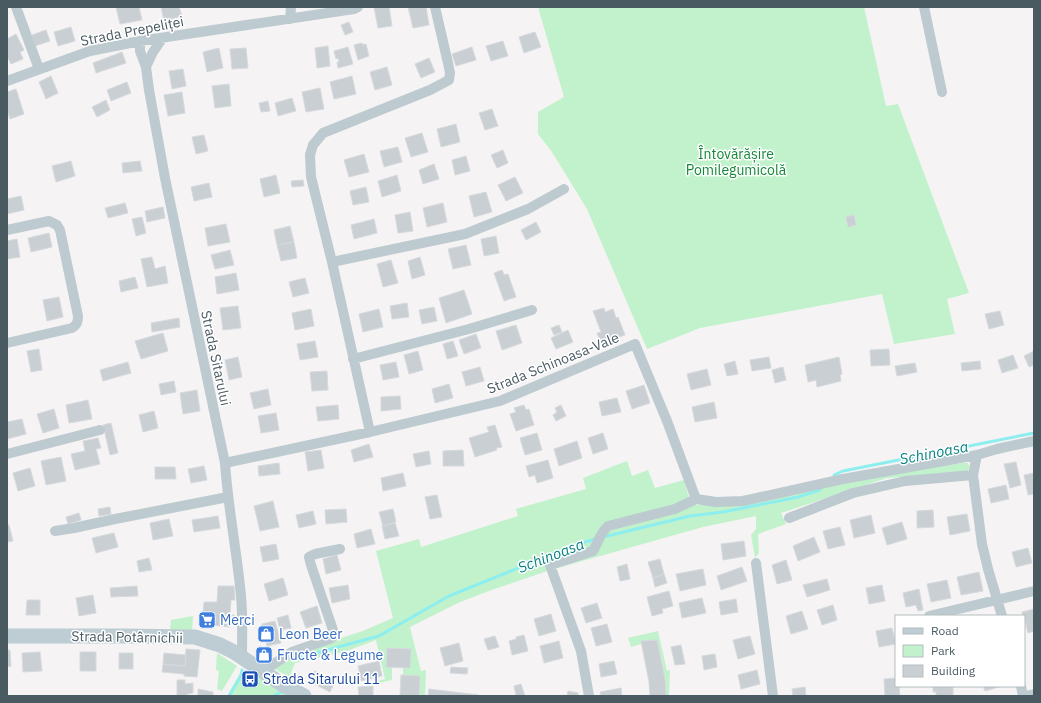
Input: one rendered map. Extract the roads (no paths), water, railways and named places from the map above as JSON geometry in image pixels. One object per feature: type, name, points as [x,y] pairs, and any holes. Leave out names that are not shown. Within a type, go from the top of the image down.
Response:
[{"type":"street","points":[[16,7],[39,69]]},
{"type":"street","points":[[290,19],[291,7]]},
{"type":"street","name":"Strada Prepeliței","points":[[7,81],[90,51],[354,9],[358,7]]},
{"type":"street","points":[[370,432],[332,262],[311,177],[310,155],[313,145],[323,133],[430,90],[449,80],[450,73],[435,7]]},
{"type":"street","points":[[924,7],[942,92]]},
{"type":"street","points":[[146,67],[153,52],[162,39]]},
{"type":"street","name":"Strada Sitarului","points":[[140,42],[140,51],[146,67],[165,178],[225,463],[241,596],[243,619],[242,658]]},
{"type":"street","points":[[332,262],[465,234],[528,209],[564,189]]},
{"type":"street","points":[[7,230],[44,222],[53,222],[60,230],[78,310],[78,322],[72,328],[7,343]]},
{"type":"street","points":[[354,359],[469,329],[532,310]]},
{"type":"street","name":"Strada Schinoasa-Vale","points":[[225,463],[370,432],[500,401],[636,344],[696,499]]},
{"type":"street","points":[[7,454],[100,430]]},
{"type":"street","points":[[589,696],[581,651],[550,565],[593,551],[602,530],[608,526],[675,509],[696,499],[716,502],[743,501],[843,479],[977,455],[1034,441]]},
{"type":"street","points":[[977,455],[973,475],[982,544],[1002,615]]},
{"type":"street","points":[[790,518],[853,493],[905,481],[973,475]]},
{"type":"street","points":[[55,531],[228,497]]},
{"type":"street","points":[[263,671],[292,652],[332,638],[334,633],[309,557],[315,554],[340,550]]},
{"type":"street","points":[[756,564],[773,696]]},
{"type":"street","points":[[933,615],[1034,591]]},
{"type":"street","name":"Strada Potârnichii","points":[[7,636],[133,636],[195,638],[220,645],[304,696]]},
{"type":"street","points":[[1024,696],[1034,694]]},
{"type":"waterway","name":"Schinoasa","points":[[834,475],[843,471],[1034,433]]},
{"type":"waterway","name":"Schinoasa","points":[[603,537],[690,516],[723,512],[798,497],[820,490]]},
{"type":"waterway","name":"Schinoasa","points":[[294,659],[379,636],[449,596],[578,544],[596,539]]},
{"type":"waterway","points":[[229,696],[241,676],[242,670]]},
{"type":"waterway","points":[[273,696],[284,691]]},
{"type":"place","name":"Merci","points":[[207,620]]},
{"type":"place","name":"Leon Beer","points":[[266,634]]},
{"type":"place","name":"Fructe & Legume","points":[[264,655]]},
{"type":"place","name":"Strada Sitarului 11","points":[[250,679]]},
{"type":"park label","name":"Întovărășire Pomilegumicolă","points":[[736,162]]}]
